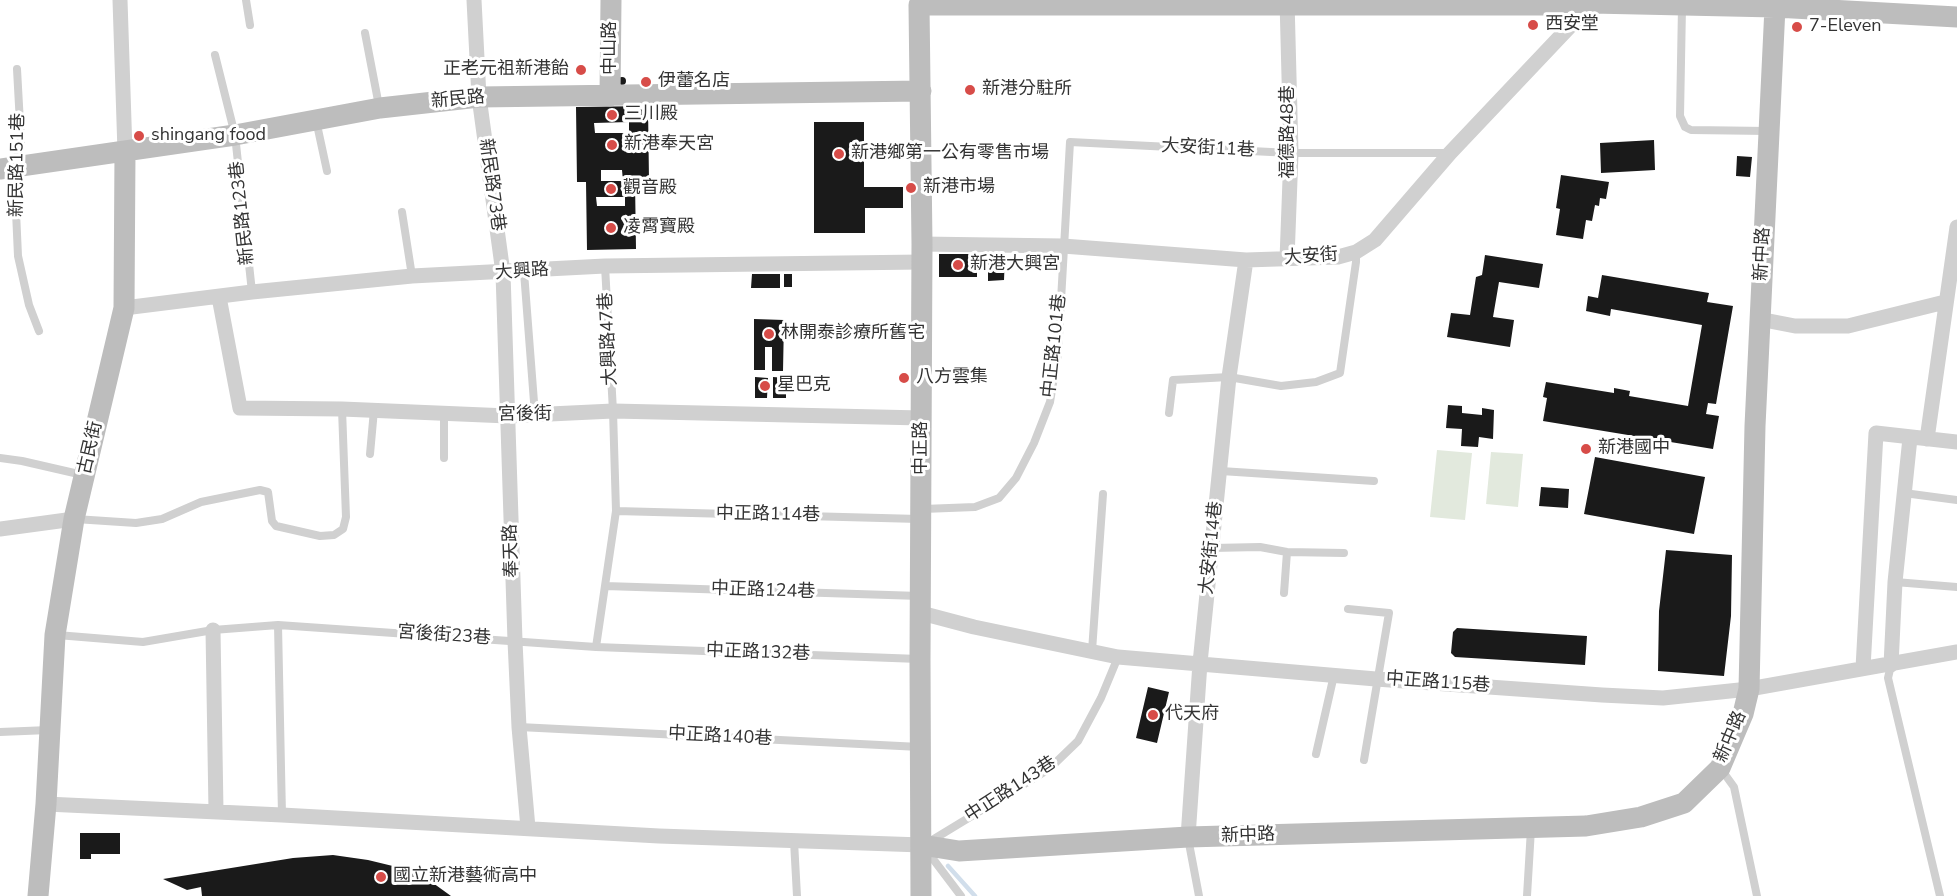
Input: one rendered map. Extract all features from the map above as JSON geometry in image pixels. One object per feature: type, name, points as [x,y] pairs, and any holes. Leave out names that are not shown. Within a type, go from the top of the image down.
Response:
[{"type":"main road","name":"中山路","points":[[610,96],[611,0]]},
{"type":"main road","points":[[919,2],[1592,3],[1682,7],[1774,4],[1871,9],[1957,17]]},
{"type":"main road","name":"中正路","points":[[919,2],[922,253],[921,896]]},
{"type":"main road","name":"新中路","points":[[922,845],[959,851],[1188,837],[1586,826],[1641,817],[1684,802],[1720,768],[1743,714],[1749,689],[1755,426],[1774,4]]},
{"type":"main road","name":"新民路","points":[[7,168],[235,135],[380,108],[479,97],[921,91]]},
{"type":"main road","name":"古民街","points":[[38,896],[46,804],[55,635],[74,519],[124,308],[124,152]]},
{"type":"street","name":"古民街","points":[[120,0],[124,152]]},
{"type":"street","name":"新民路73巷","points":[[474,0],[479,97],[502,273]]},
{"type":"street","name":"福德路48巷","points":[[1287,2],[1291,153],[1287,259]]},
{"type":"street","name":"大安街","points":[[922,253],[1064,246],[1246,260],[1338,257],[1356,252],[1375,240],[1450,153],[1592,3]]},
{"type":"street","points":[[1927,439],[1957,227]]},
{"type":"street","name":"大興路","points":[[124,308],[412,276],[922,253]]},
{"type":"street","name":"大安街14巷","points":[[1188,837],[1200,663],[1229,377],[1246,260]]},
{"type":"street","name":"奉天路","points":[[502,273],[519,727],[528,828]]},
{"type":"street","name":"宮後街","points":[[219,297],[240,408],[342,409],[508,416],[613,411],[922,418]]},
{"type":"street","points":[[1759,319],[1795,326],[1848,326],[1945,302]]},
{"type":"street","points":[[1863,668],[1876,433],[1957,442]]},
{"type":"street","points":[[1891,665],[1895,582],[1910,438]]},
{"type":"street","points":[[0,529],[74,519]]},
{"type":"street","name":"中正路115巷","points":[[921,604],[974,627],[1118,657],[1376,679],[1663,698],[1749,689],[1957,652]]},
{"type":"street","points":[[213,630],[216,811]]},
{"type":"street","points":[[46,804],[794,841],[922,845]]},
{"type":"lane","points":[[246,0],[250,25]]},
{"type":"lane","points":[[1682,7],[1680,116],[1685,127],[1691,130],[1769,131]]},
{"type":"lane","points":[[366,33],[380,108]]},
{"type":"lane","name":"新民路123巷","points":[[215,55],[235,135],[252,292]]},
{"type":"lane","name":"新民路151巷","points":[[17,69],[21,142],[7,168],[18,255],[29,304],[39,331]]},
{"type":"lane","points":[[315,119],[327,171]]},
{"type":"lane","name":"大安街11巷","points":[[1064,246],[1070,141],[1291,153],[1450,153]]},
{"type":"lane","points":[[402,212],[412,276]]},
{"type":"lane","name":"中正路101巷","points":[[921,514],[975,507],[999,498],[1016,478],[1034,443],[1050,402],[1058,353],[1064,246]]},
{"type":"lane","points":[[1169,413],[1173,380],[1229,377],[1281,386],[1316,382],[1340,373],[1356,252]]},
{"type":"lane","name":"大興路47巷","points":[[605,266],[613,411]]},
{"type":"lane","points":[[524,272],[536,415]]},
{"type":"lane","points":[[74,519],[136,523],[162,519],[201,502],[260,490],[268,492],[272,521],[276,526],[320,536],[334,535],[343,529],[346,517],[342,409]]},
{"type":"lane","points":[[370,454],[374,410]]},
{"type":"lane","points":[[597,647],[616,512],[613,411]]},
{"type":"lane","points":[[444,413],[444,458]]},
{"type":"lane","points":[[0,458],[85,475]]},
{"type":"lane","points":[[1221,471],[1374,481]]},
{"type":"lane","points":[[1092,651],[1103,494]]},
{"type":"lane","points":[[1904,494],[1957,500]]},
{"type":"lane","name":"中正路114巷","points":[[616,512],[921,514]]},
{"type":"lane","points":[[1212,548],[1260,547],[1287,552],[1344,554]]},
{"type":"lane","points":[[1284,593],[1287,552]]},
{"type":"lane","points":[[1895,582],[1957,587]]},
{"type":"lane","name":"中正路124巷","points":[[605,586],[921,604]]},
{"type":"lane","points":[[1348,609],[1389,613],[1364,760]]},
{"type":"lane","points":[[278,625],[282,815]]},
{"type":"lane","name":"宮後街23巷","points":[[55,635],[143,642],[213,630],[278,625],[597,647]]},
{"type":"lane","name":"中正路132巷","points":[[597,647],[920,659]]},
{"type":"lane","name":"中正路143巷","points":[[922,845],[1049,769],[1078,741],[1101,698],[1118,657]]},
{"type":"lane","points":[[1891,665],[1888,678],[1940,896]]},
{"type":"lane","points":[[1316,754],[1334,675]]},
{"type":"lane","name":"中正路140巷","points":[[519,727],[921,747]]},
{"type":"lane","points":[[0,732],[50,730]]},
{"type":"lane","points":[[1720,768],[1734,788],[1757,896]]},
{"type":"lane","points":[[1527,896],[1531,827]]},
{"type":"lane","points":[[1188,837],[1199,896]]},
{"type":"lane","points":[[794,841],[797,896]]},
{"type":"lane","points":[[922,845],[961,896]]},
{"type":"shaded area","points":[[1437,450],[1472,453],[1465,520],[1430,517]]},
{"type":"shaded area","points":[[1491,452],[1523,454],[1518,507],[1486,504]]},
{"type":"building","points":[[622,77],[626,81],[622,85],[618,81]]},
{"type":"building","name":"新港奉天宮","points":[[648,106],[649,181],[635,181],[636,249],[587,250],[586,182],[577,182],[576,107]],"holes":[[[629,122],[629,133],[595,133],[594,123]],[[601,170],[622,170],[623,181],[601,181]],[[596,197],[625,197],[625,206],[597,206]]]},
{"type":"building","name":"新港鄉第一公有零售市場","points":[[814,122],[864,122],[864,187],[903,187],[903,208],[865,208],[865,233],[814,233]]},
{"type":"building","points":[[1654,140],[1655,170],[1601,173],[1600,143]]},
{"type":"building","points":[[1737,156],[1752,157],[1750,177],[1736,176]]},
{"type":"building","points":[[1561,175],[1609,182],[1606,199],[1600,198],[1599,206],[1595,205],[1592,221],[1586,220],[1583,239],[1556,235],[1560,209],[1556,208]]},
{"type":"building","name":"新港大興宮","points":[[939,254],[977,254],[977,277],[939,277]]},
{"type":"building","points":[[1005,255],[1004,280],[988,281],[988,256]]},
{"type":"building","points":[[1485,255],[1543,264],[1539,288],[1499,282],[1493,317],[1514,320],[1510,347],[1447,337],[1451,313],[1470,315],[1476,277],[1482,275]]},
{"type":"building","points":[[752,274],[780,274],[780,288],[751,288]]},
{"type":"building","points":[[784,274],[792,274],[792,287],[784,287]]},
{"type":"building","points":[[1602,275],[1709,293],[1707,302],[1733,306],[1716,404],[1708,403],[1706,414],[1719,416],[1713,449],[1543,421],[1547,398],[1543,397],[1546,382],[1614,393],[1614,388],[1630,391],[1629,396],[1688,406],[1702,325],[1611,309],[1610,316],[1586,311],[1588,296],[1598,298]]},
{"type":"building","name":"林開泰診療所舊宅","points":[[754,319],[784,320],[783,371],[772,371],[772,347],[765,347],[765,370],[754,370]]},
{"type":"building","points":[[755,377],[768,378],[767,398],[755,398]]},
{"type":"building","points":[[773,377],[786,378],[786,398],[773,398]]},
{"type":"building","points":[[1448,405],[1462,406],[1462,413],[1482,415],[1482,408],[1494,410],[1493,439],[1479,437],[1478,447],[1461,446],[1462,429],[1446,428]]},
{"type":"building","points":[[1595,457],[1705,477],[1694,534],[1584,514]]},
{"type":"building","points":[[1541,487],[1569,489],[1568,508],[1539,506]]},
{"type":"building","points":[[1666,550],[1732,555],[1731,616],[1724,676],[1658,671],[1659,611]]},
{"type":"building","points":[[1457,628],[1587,636],[1585,665],[1455,657],[1451,653],[1453,632]]},
{"type":"building","name":"代天府","points":[[1148,687],[1169,692],[1157,743],[1136,738]]},
{"type":"building","points":[[80,833],[120,833],[120,854],[91,854],[91,859],[80,859]]},
{"type":"building","points":[[333,855],[401,868],[433,883],[451,896],[202,896],[201,887],[187,890],[163,879],[293,858]]},
{"type":"waterway","points":[[948,866],[975,896]]},
{"type":"place","name":"西安堂","points":[[1533,25]]},
{"type":"place","name":"7-Eleven","points":[[1797,27]]},
{"type":"place","name":"正老元祖新港飴","points":[[581,70]]},
{"type":"place","name":"伊蕾名店","points":[[646,82]]},
{"type":"place","name":"新港分駐所","points":[[970,90]]},
{"type":"place","name":"三川殿","points":[[612,115]]},
{"type":"place","name":"shingang food","points":[[139,136]]},
{"type":"place","name":"新港奉天宮","points":[[612,145]]},
{"type":"place","name":"新港鄉第一公有零售市場","points":[[839,154]]},
{"type":"place","name":"新港市場","points":[[911,188]]},
{"type":"place","name":"觀音殿","points":[[611,189]]},
{"type":"place","name":"凌霄寶殿","points":[[611,228]]},
{"type":"place","name":"新港大興宮","points":[[958,265]]},
{"type":"place","name":"林開泰診療所舊宅","points":[[769,334]]},
{"type":"place","name":"八方雲集","points":[[904,378]]},
{"type":"place","name":"星巴克","points":[[765,386]]},
{"type":"place","name":"新港國中","points":[[1586,449]]},
{"type":"place","name":"代天府","points":[[1153,715]]},
{"type":"place","name":"國立新港藝術高中","points":[[381,877]]}]
